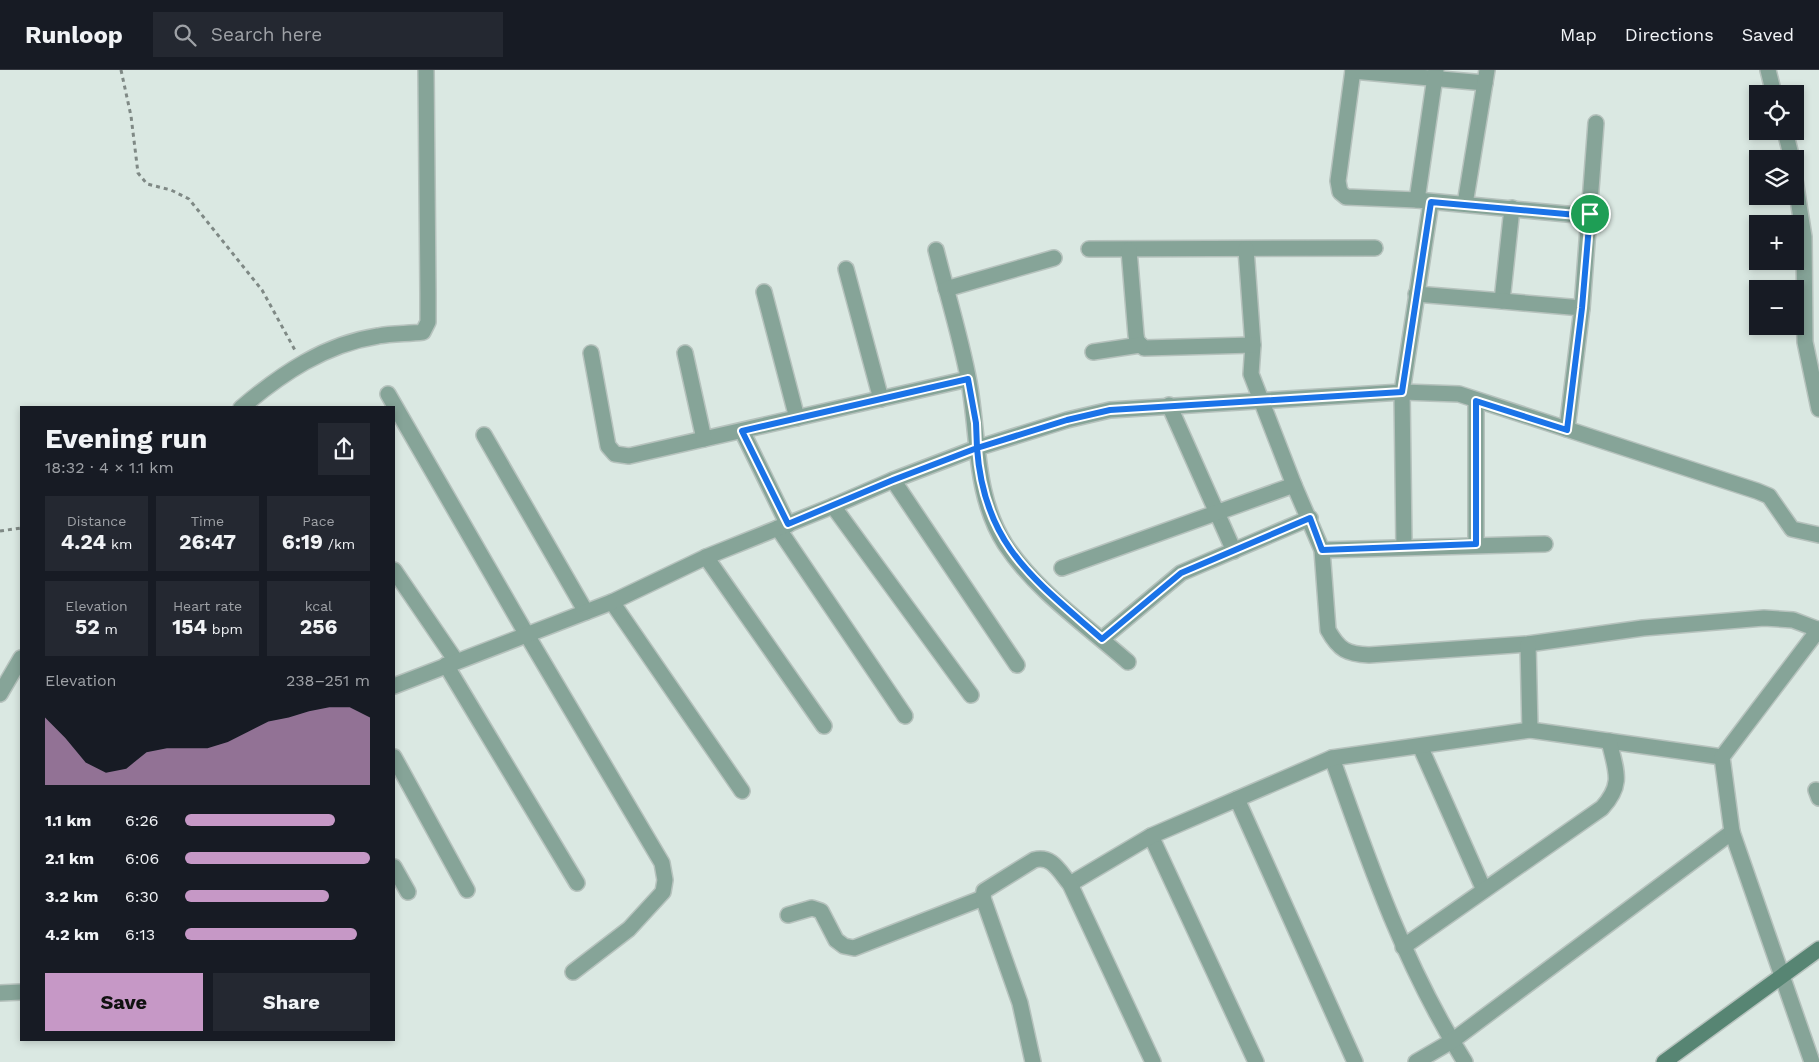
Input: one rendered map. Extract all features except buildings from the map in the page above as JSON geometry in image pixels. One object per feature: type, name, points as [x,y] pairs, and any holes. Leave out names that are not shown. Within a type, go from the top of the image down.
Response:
[{"type":"main road","points":[[1664,1062],[1819,949]]},
{"type":"street","points":[[243,406],[273,380],[339,345],[379,335],[423,332],[428,322],[426,70]]},
{"type":"street","points":[[1768,70],[1772,85]]},
{"type":"street","points":[[1465,204],[1486,77],[1353,71],[1338,181],[1340,192],[1352,198],[1465,204],[1588,216],[1590,214]]},
{"type":"street","points":[[1404,546],[1402,392],[1416,294],[1435,74]]},
{"type":"street","points":[[1567,430],[1582,308],[1596,124]]},
{"type":"street","points":[[1799,205],[1804,236],[1805,342],[1819,409]]},
{"type":"street","points":[[1502,301],[1512,208]]},
{"type":"street","points":[[1089,249],[1375,248]]},
{"type":"street","points":[[1246,249],[1253,345],[1251,374],[1294,485],[1310,518],[1322,550],[1328,630],[1334,640],[1349,654],[1374,655],[1528,644],[1643,628],[1764,618],[1793,620],[1818,629],[1722,757],[1732,832],[1812,1062]]},
{"type":"street","points":[[936,250],[968,379],[976,423],[977,448],[983,488],[993,520],[1005,543],[1025,570],[1128,662]]},
{"type":"street","points":[[1129,250],[1136,335],[1140,345]]},
{"type":"street","points":[[946,288],[1054,258]]},
{"type":"street","points":[[846,269],[880,399]]},
{"type":"street","points":[[764,292],[797,418]]},
{"type":"street","points":[[1416,294],[1582,308]]},
{"type":"street","points":[[1093,352],[1140,345],[1149,349],[1253,345]]},
{"type":"street","points":[[590,353],[608,446],[615,454],[629,456],[968,379]]},
{"type":"street","points":[[685,353],[704,439]]},
{"type":"street","points":[[395,686],[612,602],[706,557],[893,480],[977,448],[1067,420],[1110,410],[1402,392],[1459,394],[1770,496],[1792,529],[1819,535]]},
{"type":"street","points":[[388,394],[395,406]]},
{"type":"street","points":[[1476,401],[1476,544]]},
{"type":"street","points":[[1169,405],[1234,550]]},
{"type":"street","points":[[395,406],[527,635],[662,863],[665,880],[663,892],[629,929],[573,972]]},
{"type":"street","points":[[742,431],[783,526],[905,716]]},
{"type":"street","points":[[484,435],[586,612]]},
{"type":"street","points":[[893,480],[1017,665]]},
{"type":"street","points":[[1062,568],[1294,485]]},
{"type":"street","points":[[833,506],[971,695]]},
{"type":"street","points":[[1102,639],[1181,573],[1310,518]]},
{"type":"street","points":[[1322,550],[1476,544],[1545,544]]},
{"type":"street","points":[[706,557],[824,726]]},
{"type":"street","points":[[395,572],[451,663],[577,883]]},
{"type":"street","points":[[612,602],[742,790]]},
{"type":"street","points":[[1528,644],[1530,730]]},
{"type":"street","points":[[0,694],[20,660]]},
{"type":"street","points":[[1070,884],[1151,836],[1332,758],[1530,730],[1722,757]]},
{"type":"street","points":[[1403,947],[1602,808],[1614,795],[1617,774],[1609,741]]},
{"type":"street","points":[[1420,746],[1484,890]]},
{"type":"street","points":[[1332,758],[1376,882],[1403,947],[1465,1062]]},
{"type":"street","points":[[395,759],[466,890]]},
{"type":"street","points":[[1237,799],[1354,1062]]},
{"type":"street","points":[[1416,1062],[1452,1041],[1732,832]]},
{"type":"street","points":[[1151,836],[1256,1062]]},
{"type":"street","points":[[1033,1062],[1020,1003],[983,898],[984,891],[1034,860],[1042,858],[1050,860],[1070,884],[1154,1062]]},
{"type":"street","points":[[395,869],[408,892]]},
{"type":"street","points":[[788,915],[812,908],[821,912],[836,940],[844,946],[854,948],[983,898]]},
{"type":"street","points":[[0,993],[20,992]]},
{"type":"path","points":[[121,70],[131,116],[138,173],[141,179],[147,184],[171,190],[189,198],[262,290],[302,364]]},
{"type":"path","points":[[0,530],[20,528]]},
{"type":"route","points":[[1590,214],[1582,308],[1567,430],[1476,401],[1476,544],[1322,550],[1310,518],[1181,573],[1175,580],[1102,639],[1057,601],[1025,570],[1005,543],[993,520],[983,488],[977,448],[893,480],[788,524],[742,431],[968,379],[976,423],[977,448],[1067,420],[1110,410],[1402,392],[1431,202],[1588,216],[1590,214]]}]
